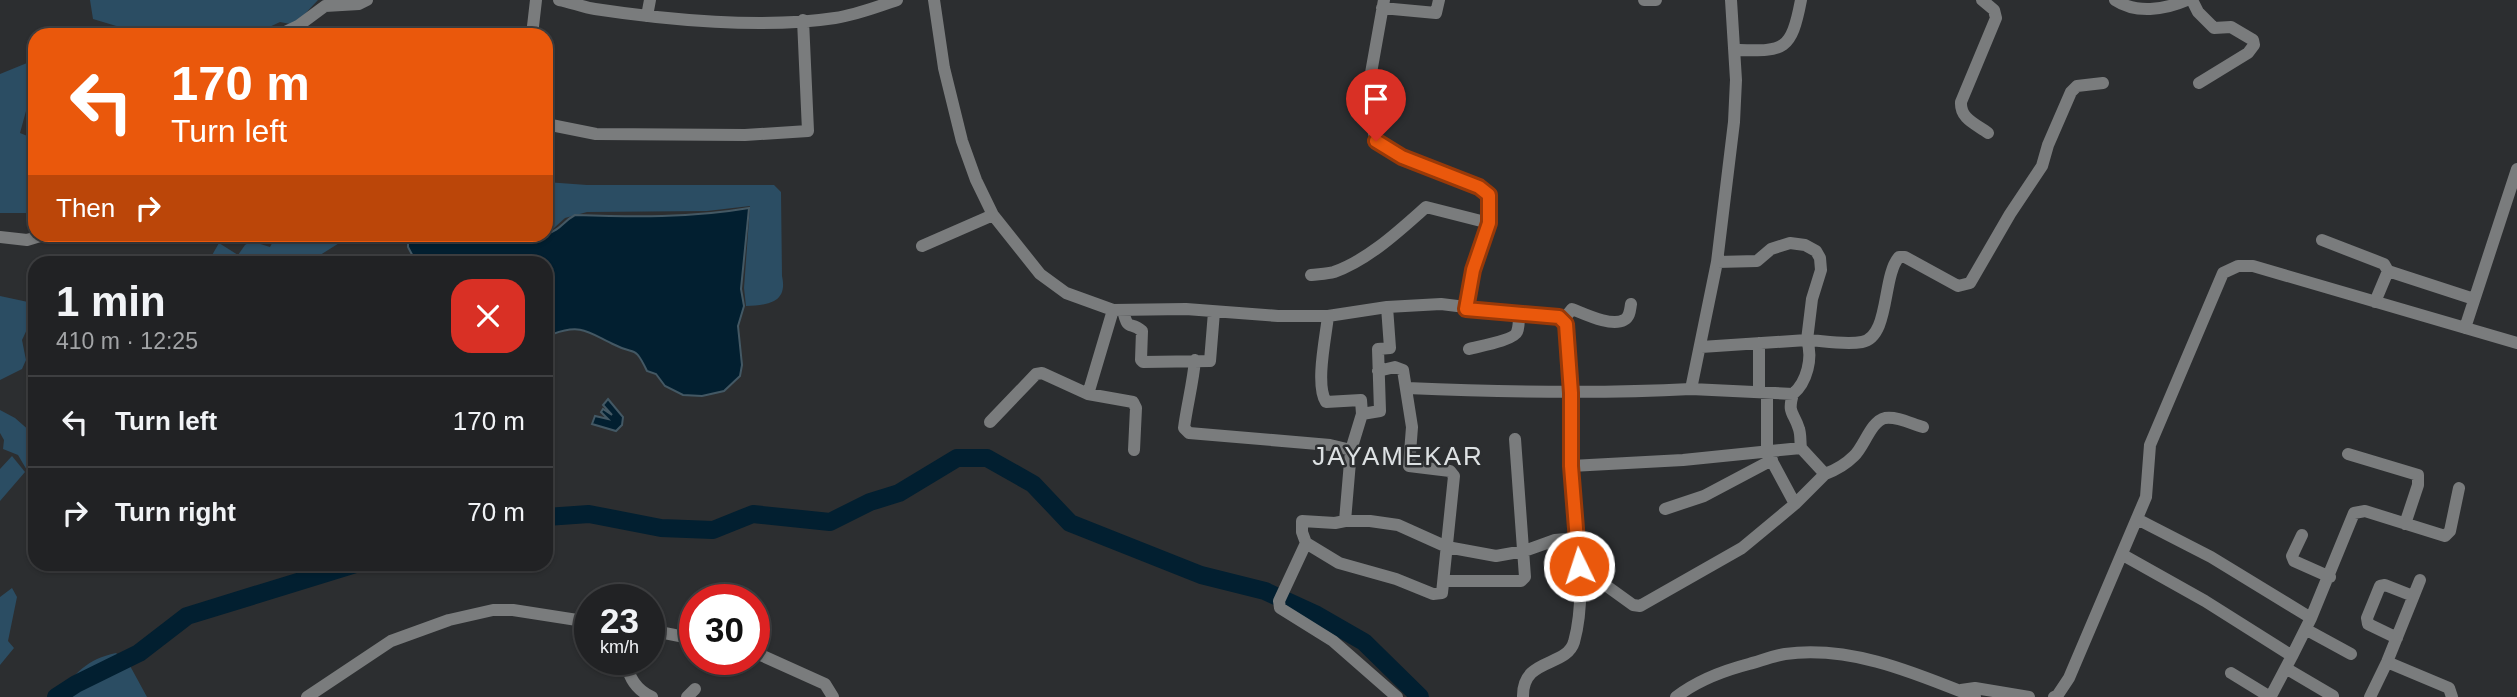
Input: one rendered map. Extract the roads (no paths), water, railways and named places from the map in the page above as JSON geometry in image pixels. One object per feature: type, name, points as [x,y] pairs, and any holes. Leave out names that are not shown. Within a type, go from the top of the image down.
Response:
[{"type":"street","points":[[294,28],[325,6],[359,4],[367,0]]},
{"type":"street","points":[[532,28],[536,0]]},
{"type":"street","points":[[647,16],[650,0]]},
{"type":"street","points":[[567,1],[593,9],[688,20],[803,20],[836,18],[897,0]]},
{"type":"street","points":[[934,0],[944,68],[962,141],[976,180],[993,215],[1040,274],[1066,293],[1118,310],[1328,316],[1387,307],[1441,304],[1564,319]]},
{"type":"street","points":[[1440,0],[1436,13],[1383,4],[1366,100],[1376,141],[1402,157],[1485,190],[1491,202],[1489,223],[1473,270],[1466,309]]},
{"type":"street","points":[[1644,0],[1656,0]]},
{"type":"street","points":[[1691,389],[1717,262],[1734,122],[1735,50],[1731,0]]},
{"type":"street","points":[[1735,50],[1776,50],[1783,47],[1796,22],[1801,0]]},
{"type":"street","points":[[1982,0],[1994,10],[1996,18],[1960,108],[1964,117],[1988,133]]},
{"type":"street","points":[[2115,0],[2124,6],[2159,10],[2189,0],[2214,29],[2231,27],[2253,40],[2254,45],[2248,53],[2199,83]]},
{"type":"street","points":[[553,125],[596,134],[745,135],[808,131],[803,20]]},
{"type":"street","points":[[1701,347],[1807,340],[1862,342],[1874,335],[1879,324],[1889,274],[1899,257],[1905,257],[1958,286],[1970,283],[2042,166],[2071,92],[2077,86],[2103,83]]},
{"type":"street","points":[[2465,328],[2517,169]]},
{"type":"street","points":[[1311,275],[1333,272],[1359,258],[1394,235],[1426,207],[1489,223]]},
{"type":"street","points":[[922,246],[993,215]]},
{"type":"street","points":[[1,240],[28,240]]},
{"type":"street","points":[[2322,240],[2384,264],[2388,271],[2474,299]]},
{"type":"street","points":[[1717,262],[1757,261],[1771,249],[1790,243],[1805,245],[1816,251],[1820,258],[1821,270],[1812,299],[1807,340],[1810,354],[1808,367],[1800,388],[1793,394],[1790,414],[1798,427],[1801,448],[1825,474]]},
{"type":"street","points":[[2054,697],[2070,678],[2123,555],[2146,497],[2150,445],[2223,273],[2238,267],[2253,266],[2517,344]]},
{"type":"street","points":[[2375,302],[2388,271]]},
{"type":"street","points":[[1564,319],[1572,309],[1614,322],[1625,320],[1631,304]]},
{"type":"street","points":[[1363,414],[1380,411],[1378,349],[1390,348],[1387,307]]},
{"type":"street","points":[[1118,310],[1129,326],[1142,331],[1140,360],[1143,362],[1210,360],[1214,312]]},
{"type":"street","points":[[1088,394],[1118,310]]},
{"type":"street","points":[[1469,349],[1489,342],[1512,339],[1517,334],[1519,315]]},
{"type":"street","points":[[1328,316],[1322,395],[1326,402],[1361,400],[1363,414],[1351,450],[1345,521]]},
{"type":"street","points":[[1523,697],[1527,677],[1570,650],[1574,642],[1580,593],[1571,466],[1568,336],[1564,319]]},
{"type":"street","points":[[1759,344],[1770,456],[1795,504]]},
{"type":"street","points":[[1195,360],[1193,387],[1187,404],[1184,428],[1189,433],[1330,445],[1351,450]]},
{"type":"street","points":[[1378,370],[1400,367],[1403,370],[1412,427],[1409,466],[1450,471],[1454,476],[1447,547],[1444,581],[1442,593],[1433,594],[1396,579],[1339,563],[1306,543],[1302,533],[1302,521],[1398,525],[1447,547],[1496,556],[1524,551],[1555,540],[1578,538]]},
{"type":"street","points":[[990,422],[1036,374],[1042,373],[1088,394],[1133,402],[1136,408],[1134,450]]},
{"type":"street","points":[[1407,388],[1571,393],[1691,389],[1793,394]]},
{"type":"street","points":[[1579,566],[1633,605],[1640,606],[1742,548],[1795,504],[1825,474],[1837,470],[1856,454],[1878,421],[1894,418],[1923,428]]},
{"type":"street","points":[[1444,581],[1521,581],[1525,577],[1515,439]]},
{"type":"street","points":[[1571,466],[1683,460],[1742,453],[1770,456],[1801,448]]},
{"type":"street","points":[[1742,453],[1749,472]]},
{"type":"street","points":[[2348,454],[2418,475],[2418,485],[2405,524]]},
{"type":"street","points":[[1665,509],[1704,496],[1749,472],[1770,456]]},
{"type":"street","points":[[2231,673],[2267,695],[2272,694],[2309,624],[2354,513],[2365,511],[2445,536],[2450,531],[2459,488]]},
{"type":"street","points":[[2137,519],[2211,557],[2351,654]]},
{"type":"street","points":[[2302,535],[2292,556],[2294,561],[2330,577]]},
{"type":"street","points":[[1306,543],[1279,601],[1280,608],[1333,641],[1397,697]]},
{"type":"street","points":[[2123,555],[2205,601],[2292,656]]},
{"type":"street","points":[[2370,697],[2420,580]]},
{"type":"street","points":[[2397,638],[2368,624],[2367,618],[2380,586],[2385,585],[2413,596]]},
{"type":"street","points":[[306,697],[391,641],[449,620],[493,610],[513,610],[574,620]]},
{"type":"street","points":[[1676,697],[1706,678],[1738,667],[1783,654],[1809,652],[1845,654],[1915,673],[1975,697]]},
{"type":"street","points":[[770,659],[825,684],[832,697]]},
{"type":"street","points":[[2387,662],[2449,688],[2452,697]]},
{"type":"street","points":[[2287,669],[2333,696]]},
{"type":"street","points":[[630,675],[645,694],[652,697]]},
{"type":"street","points":[[1958,690],[1975,688],[2029,697]]},
{"type":"waterway","points":[[553,517],[589,514],[661,528],[713,530],[753,514],[830,522],[870,502],[899,493],[957,458],[987,458],[1033,484],[1070,523],[1201,575],[1265,591],[1317,615],[1364,642],[1420,697]]},
{"type":"waterway","points":[[56,697],[76,684],[139,653],[187,616],[333,571]]},
{"type":"district","name":"JAYAMEKAR","points":[[1398,456]]}]
